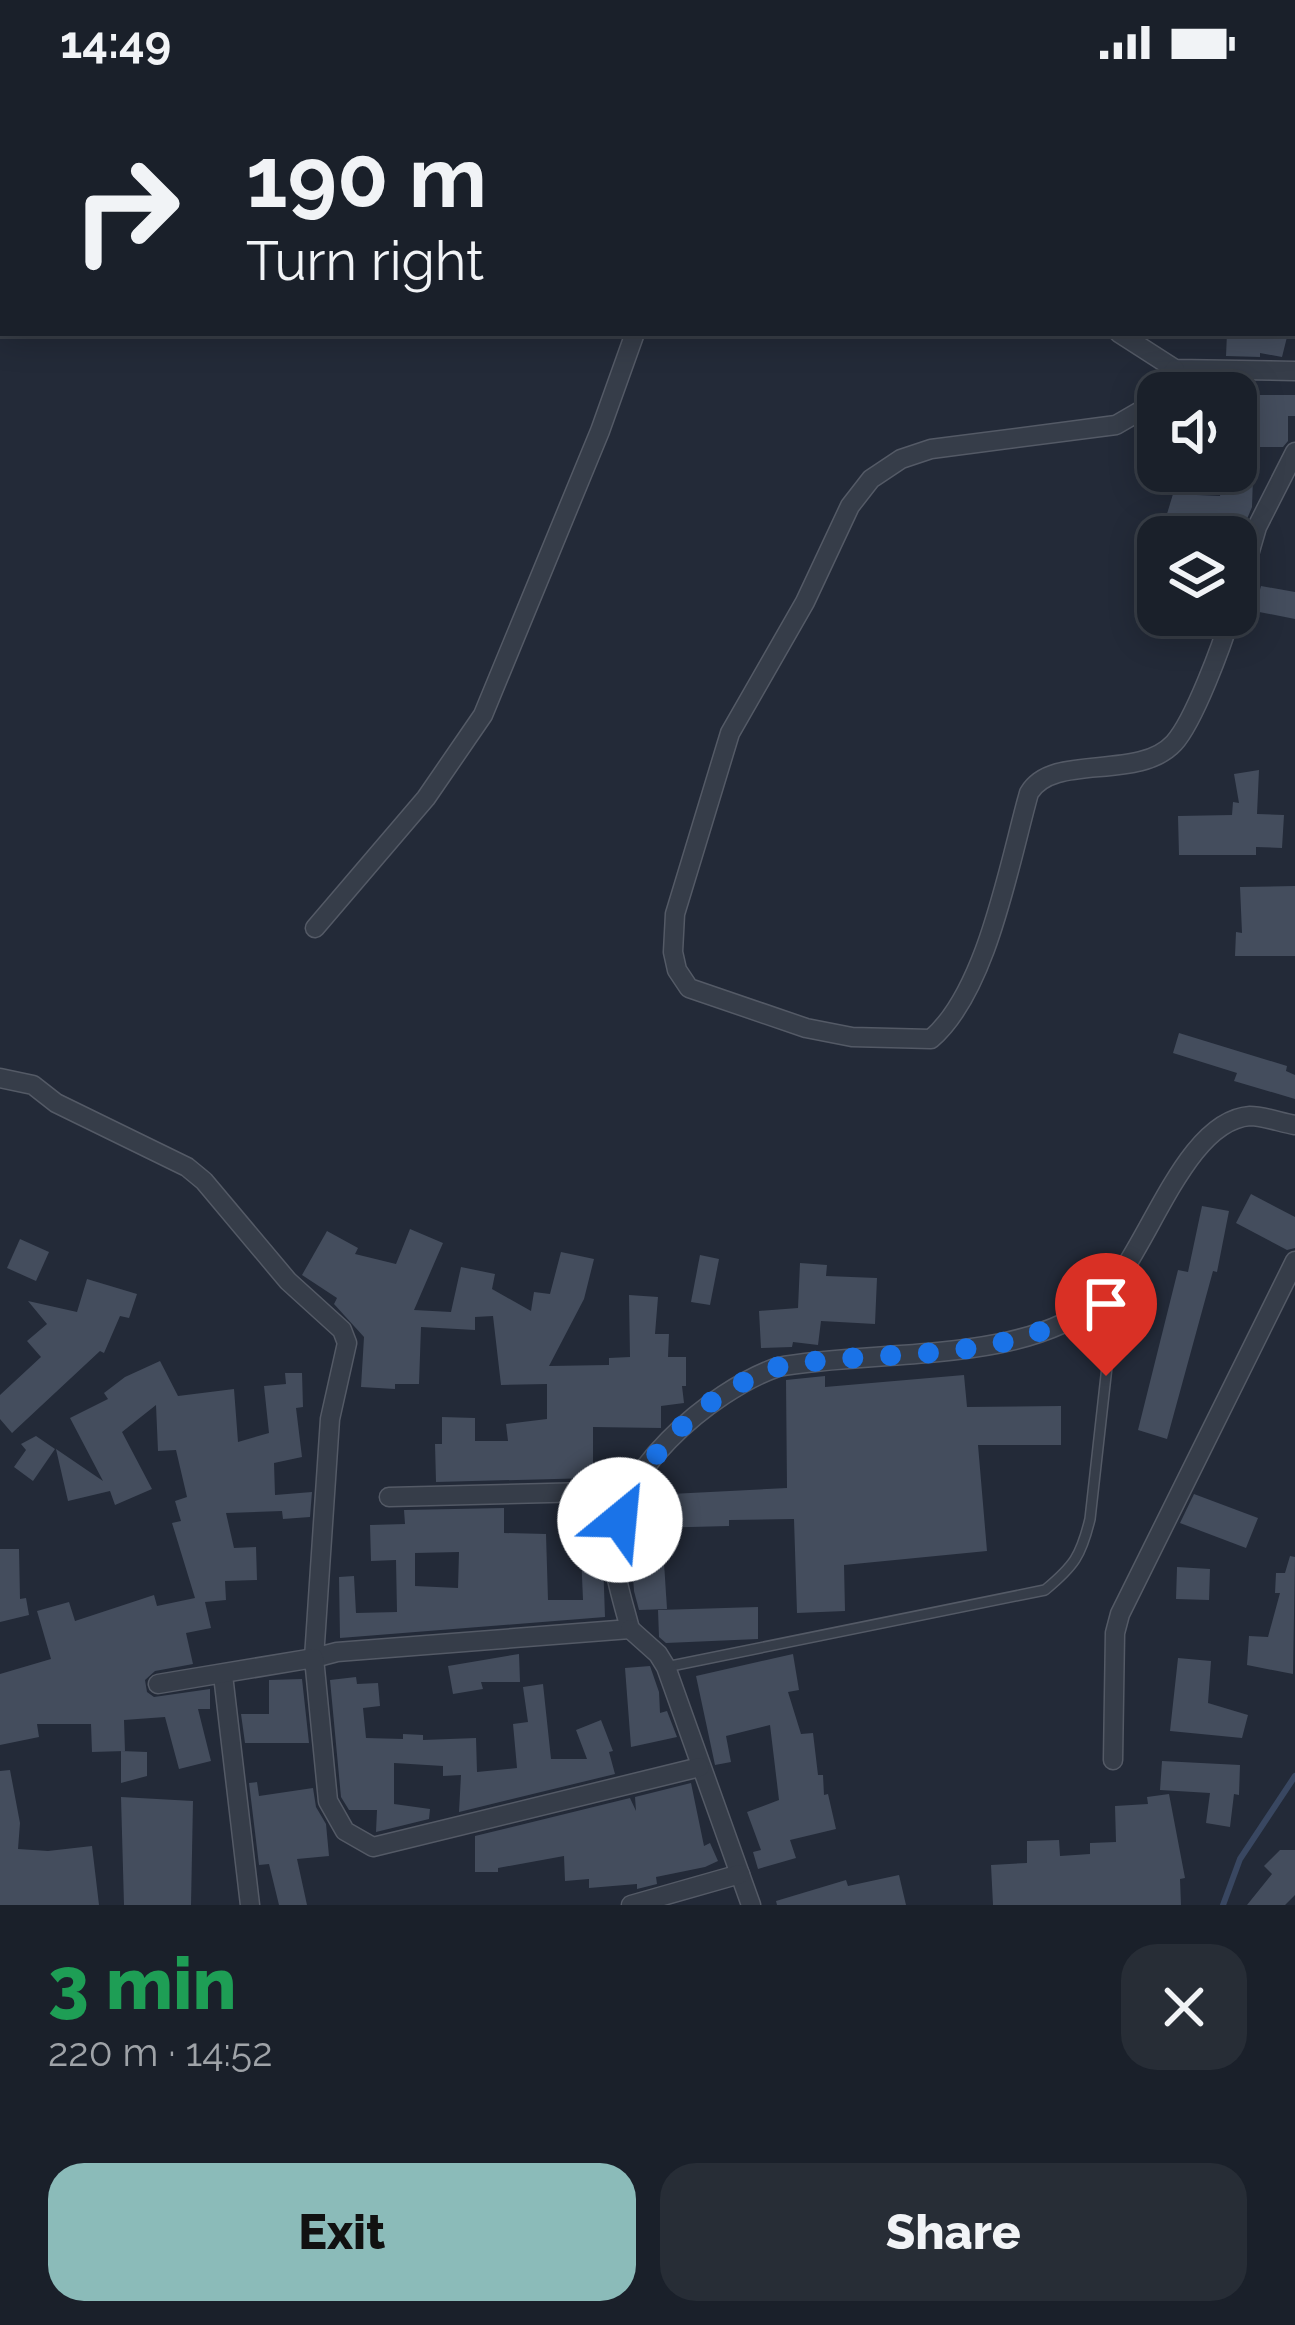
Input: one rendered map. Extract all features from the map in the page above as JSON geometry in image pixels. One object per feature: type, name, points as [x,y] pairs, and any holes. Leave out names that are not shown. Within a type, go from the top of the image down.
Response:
[{"type":"street","points":[[315,928],[426,798],[484,715],[634,336]]},
{"type":"street","points":[[1124,336],[1174,369],[1295,371]]},
{"type":"street","points":[[1174,369],[1147,407],[1116,425],[931,449],[901,459],[871,479],[850,506],[806,602],[730,733],[675,914],[677,970],[689,988],[806,1028],[852,1037],[931,1040],[947,1026],[984,954],[1036,782],[1049,775],[1128,765],[1175,742],[1224,636]]},
{"type":"street","points":[[1257,532],[1265,507],[1295,452]]},
{"type":"street","points":[[0,1078],[33,1085],[56,1103],[187,1167],[288,1281],[342,1330],[346,1360],[330,1419],[314,1658],[328,1801],[345,1831],[373,1847],[700,1766]]},
{"type":"street","points":[[751,1905],[666,1667],[629,1629],[613,1552],[631,1491],[670,1438],[695,1414],[754,1376],[806,1362],[950,1350],[1032,1335],[1066,1321],[1096,1303],[1116,1282],[1186,1162],[1206,1139],[1250,1116],[1295,1126]]},
{"type":"street","points":[[1113,1760],[1114,1633],[1120,1614],[1295,1262]]},
{"type":"street","points":[[389,1497],[631,1491]]},
{"type":"street","points":[[158,1684],[337,1652],[629,1629]]},
{"type":"street","points":[[223,1675],[250,1905]]},
{"type":"street","points":[[631,1905],[740,1874]]},
{"type":"lane","points":[[666,1667],[1045,1589],[1069,1570],[1082,1551],[1090,1519],[1116,1282]]},
{"type":"building","points":[[1227,336],[1287,336],[1282,357],[1260,353],[1260,357],[1226,356]]},
{"type":"building","points":[[1257,395],[1295,395],[1295,416],[1288,416],[1288,441],[1283,447],[1257,447]]},
{"type":"building","points":[[1220,492],[1252,492],[1248,516],[1166,516],[1173,494],[1220,496]]},
{"type":"building","points":[[1261,586],[1295,592],[1295,619],[1257,612]]},
{"type":"building","points":[[1259,770],[1257,814],[1284,815],[1282,848],[1256,847],[1256,855],[1179,855],[1178,816],[1232,815],[1233,802],[1239,803],[1234,774]]},
{"type":"building","points":[[1295,886],[1295,956],[1235,956],[1236,932],[1242,933],[1240,887]]},
{"type":"building","points":[[1179,1033],[1287,1066],[1286,1071],[1295,1075],[1295,1099],[1234,1081],[1237,1073],[1173,1053]]},
{"type":"building","points":[[1251,1194],[1295,1217],[1295,1248],[1287,1250],[1236,1223]]},
{"type":"building","points":[[1202,1206],[1229,1211],[1217,1272],[1213,1271],[1167,1439],[1138,1430],[1178,1270],[1188,1272]]},
{"type":"building","points":[[410,1229],[443,1243],[414,1310],[451,1312],[461,1267],[495,1274],[492,1289],[531,1311],[534,1292],[550,1294],[561,1252],[594,1259],[584,1299],[549,1366],[609,1365],[609,1358],[630,1357],[629,1295],[658,1297],[655,1334],[669,1334],[668,1357],[686,1357],[684,1403],[661,1406],[661,1428],[593,1427],[593,1478],[436,1482],[435,1444],[442,1444],[442,1417],[475,1418],[475,1441],[508,1441],[506,1424],[547,1419],[547,1384],[501,1385],[493,1316],[475,1317],[475,1330],[421,1327],[419,1384],[395,1384],[395,1389],[361,1387],[364,1337],[334,1304],[337,1298],[302,1275],[327,1231],[358,1248],[355,1254],[396,1264]]},
{"type":"building","points":[[20,1239],[49,1252],[36,1281],[7,1268]]},
{"type":"building","points":[[700,1255],[719,1259],[710,1305],[691,1302]]},
{"type":"building","points":[[800,1263],[827,1265],[826,1276],[877,1278],[875,1324],[821,1321],[818,1345],[793,1342],[792,1347],[761,1348],[759,1311],[798,1308]]},
{"type":"building","points":[[87,1279],[137,1294],[129,1318],[120,1316],[104,1353],[100,1351],[12,1433],[0,1419],[0,1395],[41,1357],[27,1341],[47,1324],[28,1301],[77,1312]]},
{"type":"building","points":[[160,1361],[178,1396],[234,1389],[238,1442],[269,1433],[264,1386],[286,1384],[285,1373],[302,1373],[303,1407],[296,1408],[302,1457],[274,1463],[275,1495],[312,1492],[310,1517],[283,1519],[282,1511],[226,1513],[234,1548],[256,1547],[257,1580],[225,1581],[226,1600],[205,1602],[211,1628],[186,1633],[193,1664],[155,1671],[145,1680],[147,1692],[154,1697],[210,1689],[210,1709],[198,1709],[211,1761],[179,1769],[165,1717],[124,1720],[125,1751],[92,1752],[91,1724],[37,1724],[39,1737],[0,1745],[0,1674],[51,1659],[37,1611],[69,1602],[75,1621],[154,1595],[157,1606],[195,1598],[172,1523],[181,1521],[175,1501],[187,1497],[176,1450],[158,1451],[156,1405],[122,1432],[152,1489],[115,1505],[110,1491],[68,1501],[56,1449],[103,1481],[70,1418],[108,1399],[104,1393],[125,1377]]},
{"type":"building","points":[[964,1375],[967,1407],[1061,1406],[1061,1445],[978,1445],[987,1551],[844,1565],[845,1611],[797,1613],[794,1519],[651,1528],[651,1495],[787,1488],[786,1380],[825,1376],[825,1387]]},
{"type":"building","points":[[36,1436],[55,1449],[33,1481],[14,1467],[26,1450],[21,1444]]},
{"type":"building","points":[[1194,1494],[1258,1518],[1246,1548],[1180,1523]]},
{"type":"building","points":[[504,1508],[504,1533],[546,1534],[548,1600],[583,1600],[580,1529],[602,1531],[605,1617],[340,1638],[339,1577],[354,1576],[356,1613],[397,1612],[396,1560],[371,1561],[370,1525],[405,1524],[404,1510]],"holes":[[[459,1552],[458,1588],[415,1586],[415,1553]]]},
{"type":"building","points":[[662,1532],[667,1609],[639,1610],[630,1534]]},
{"type":"building","points":[[0,1549],[19,1549],[20,1599],[26,1598],[29,1615],[0,1622]]},
{"type":"building","points":[[1290,1556],[1295,1557],[1293,1674],[1247,1665],[1249,1636],[1268,1637],[1280,1593],[1275,1593],[1276,1573],[1285,1573]]},
{"type":"building","points":[[1177,1567],[1210,1569],[1209,1600],[1176,1599]]},
{"type":"building","points":[[758,1607],[758,1639],[666,1643],[659,1637],[658,1610]]},
{"type":"building","points":[[519,1654],[520,1682],[481,1682],[483,1689],[453,1694],[448,1666]]},
{"type":"building","points":[[793,1654],[799,1690],[788,1692],[801,1734],[813,1733],[818,1775],[823,1775],[824,1795],[828,1794],[836,1829],[790,1840],[796,1858],[758,1869],[753,1852],[761,1850],[747,1812],[779,1800],[770,1725],[726,1736],[731,1762],[715,1765],[696,1676]]},
{"type":"building","points":[[1178,1658],[1211,1661],[1208,1703],[1248,1715],[1242,1738],[1170,1731]]},
{"type":"building","points":[[650,1666],[660,1713],[667,1711],[677,1737],[631,1747],[625,1668]]},
{"type":"building","points":[[356,1677],[357,1684],[378,1683],[380,1706],[363,1708],[366,1738],[403,1739],[403,1734],[423,1735],[423,1740],[476,1738],[477,1772],[517,1768],[513,1724],[528,1722],[523,1687],[543,1684],[551,1759],[587,1759],[576,1730],[601,1720],[613,1751],[609,1752],[615,1774],[459,1812],[461,1775],[443,1776],[443,1766],[394,1763],[394,1804],[430,1809],[429,1819],[376,1832],[377,1810],[349,1810],[341,1797],[330,1680]]},
{"type":"building","points":[[302,1679],[309,1743],[245,1743],[241,1714],[269,1714],[269,1680]]},
{"type":"building","points":[[121,1751],[147,1752],[147,1776],[121,1783]]},
{"type":"building","points":[[1162,1761],[1240,1765],[1239,1795],[1234,1794],[1230,1827],[1206,1823],[1210,1793],[1160,1790]]},
{"type":"building","points":[[10,1770],[20,1823],[18,1849],[92,1846],[99,1905],[0,1905],[0,1771]]},
{"type":"building","points":[[257,1782],[259,1796],[313,1788],[316,1807],[326,1824],[329,1856],[297,1859],[307,1905],[279,1905],[269,1864],[259,1865],[249,1783]]},
{"type":"building","points":[[691,1783],[704,1846],[710,1843],[718,1861],[705,1867],[656,1877],[657,1884],[637,1889],[637,1884],[589,1888],[589,1879],[565,1881],[564,1856],[498,1868],[498,1872],[475,1872],[475,1836],[630,1798],[636,1811],[635,1797]]},
{"type":"building","points":[[1169,1794],[1185,1878],[1180,1879],[1181,1905],[993,1905],[991,1865],[1027,1863],[1027,1841],[1059,1840],[1060,1856],[1090,1854],[1090,1843],[1116,1842],[1115,1806],[1148,1804],[1147,1797]]},
{"type":"building","points":[[121,1797],[193,1801],[191,1905],[124,1905]]},
{"type":"building","points":[[1280,1850],[1295,1850],[1295,1895],[1285,1905],[1247,1905],[1272,1874],[1264,1866]]},
{"type":"building","points":[[899,1875],[906,1905],[777,1905],[776,1901],[846,1880],[848,1886]]},
{"type":"waterway","points":[[1223,1905],[1240,1859],[1295,1776]]},
{"type":"route","points":[[620,1520],[631,1491],[670,1438],[724,1392],[778,1367],[950,1350],[1032,1335],[1096,1303],[1116,1282],[1106,1376]]}]
